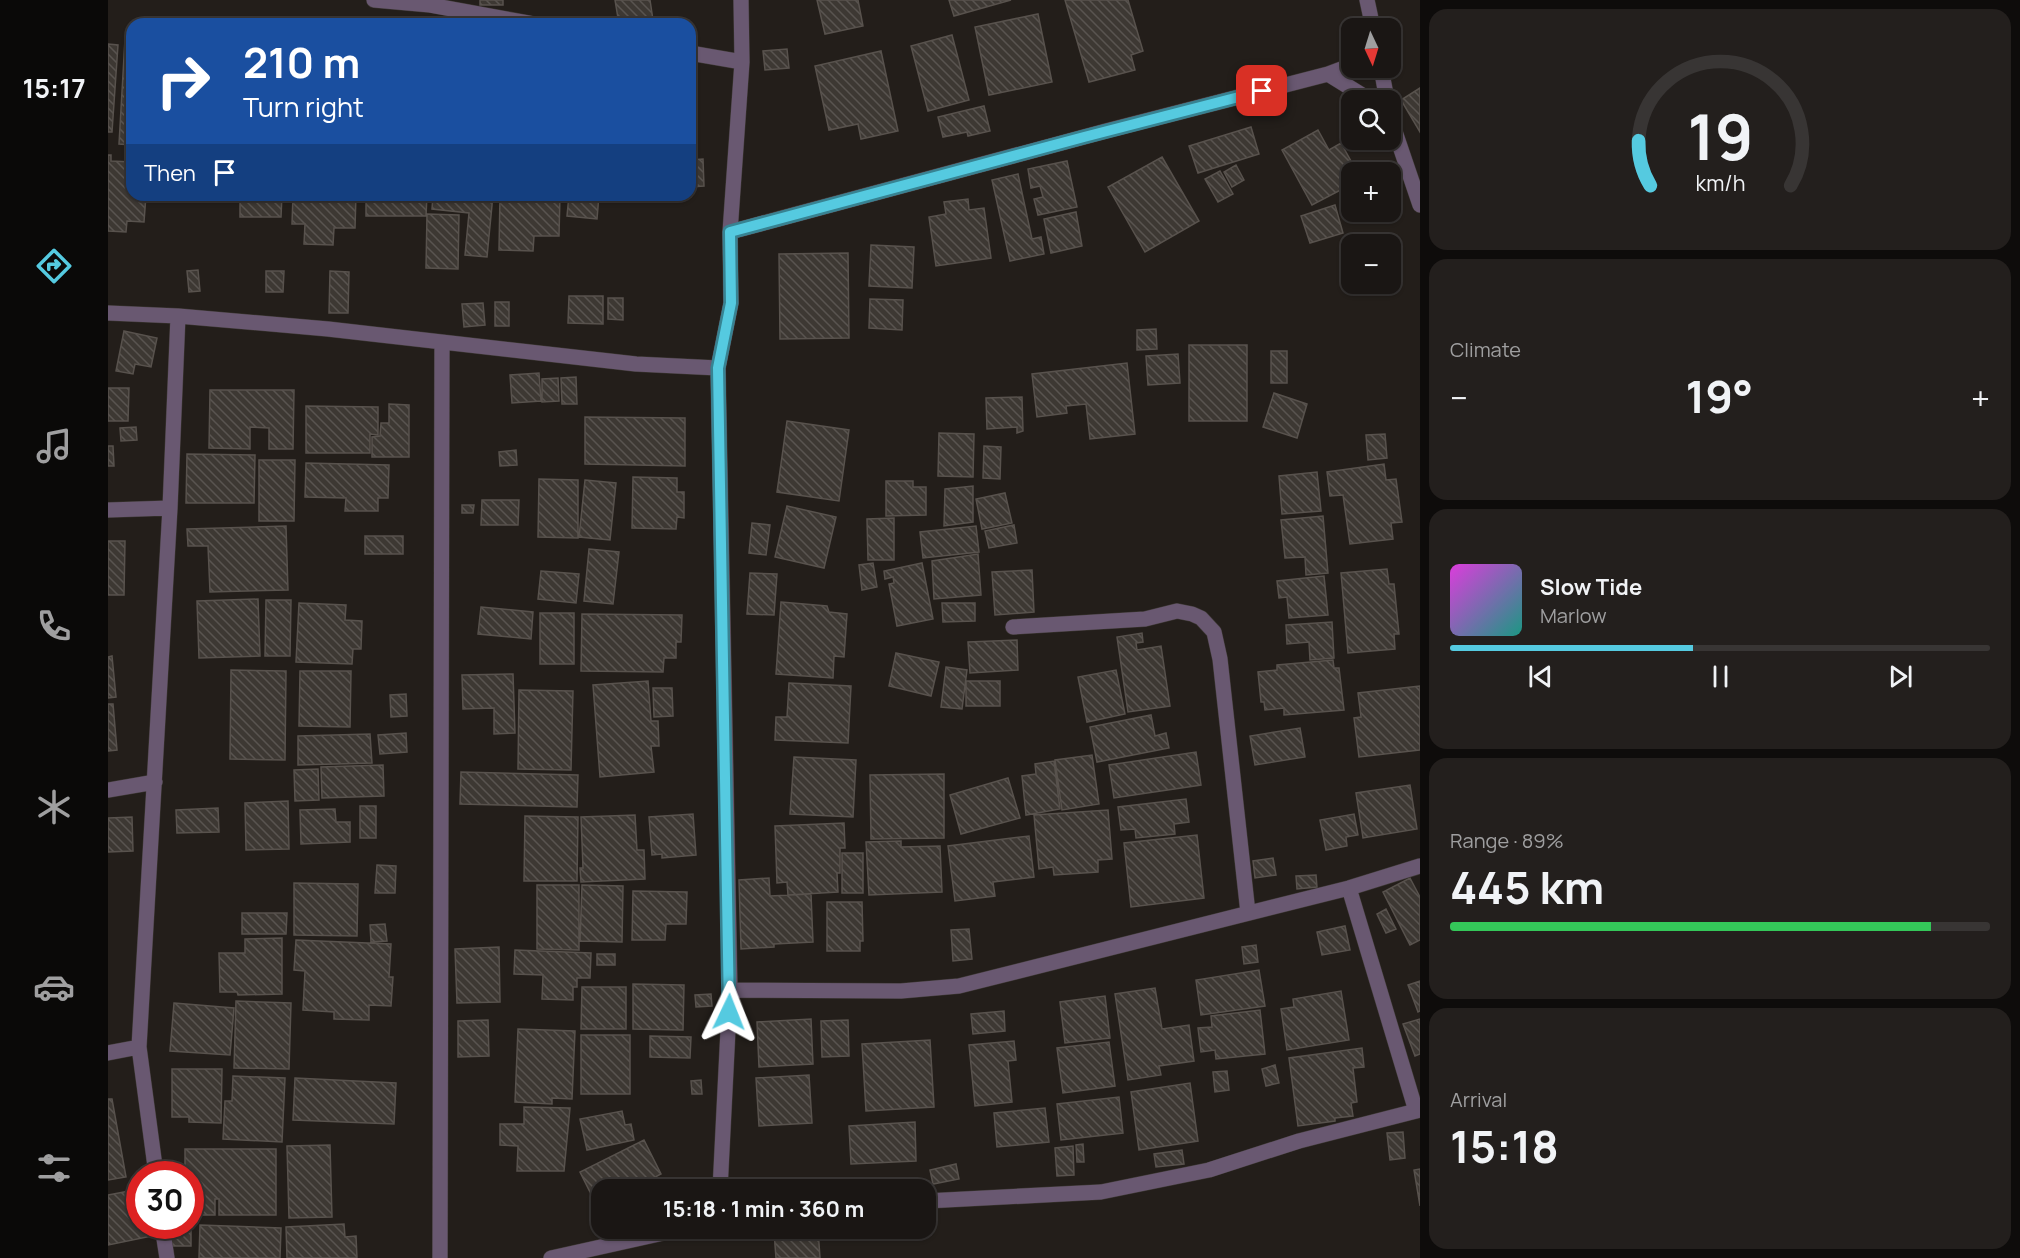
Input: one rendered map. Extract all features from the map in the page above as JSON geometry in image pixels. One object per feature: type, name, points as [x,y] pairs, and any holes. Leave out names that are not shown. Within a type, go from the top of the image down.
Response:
[{"type":"street","points":[[374,0],[430,2],[506,18]]},
{"type":"street","points":[[721,1179],[730,990],[718,368],[731,303],[730,232],[742,62],[741,0]]},
{"type":"street","points":[[1367,0],[1371,18]]},
{"type":"street","points":[[696,54],[742,62]]},
{"type":"street","points":[[730,232],[1341,69]]},
{"type":"street","points":[[1328,74],[1354,90]]},
{"type":"street","points":[[1401,148],[1419,198]]},
{"type":"street","points":[[108,313],[178,316],[328,329],[636,364],[718,368]]},
{"type":"street","points":[[154,1161],[139,1047],[170,508],[178,316]]},
{"type":"street","points":[[440,1258],[442,342]]},
{"type":"street","points":[[108,510],[170,508]]},
{"type":"street","points":[[1013,627],[1144,619],[1177,611],[1201,618],[1214,632],[1220,659],[1248,913]]},
{"type":"street","points":[[108,790],[155,782]]},
{"type":"street","points":[[730,990],[901,992],[959,986],[1348,888],[1420,866]]},
{"type":"street","points":[[936,1200],[1101,1192],[1209,1170],[1299,1141],[1418,1111],[1348,888]]},
{"type":"street","points":[[108,1053],[139,1047]]},
{"type":"street","points":[[164,1239],[166,1258]]},
{"type":"street","points":[[551,1258],[636,1239]]},
{"type":"building","points":[[480,0],[503,0],[503,5],[480,5]]},
{"type":"building","points":[[615,0],[650,0],[653,18],[618,18]]},
{"type":"building","points":[[817,0],[858,0],[863,26],[825,34]]},
{"type":"building","points":[[949,0],[1011,0],[954,16]]},
{"type":"building","points":[[1065,0],[1128,0],[1143,51],[1131,55],[1135,70],[1089,82]]},
{"type":"building","points":[[1038,14],[1052,82],[989,95],[975,27]]},
{"type":"building","points":[[952,35],[969,100],[928,111],[911,46]]},
{"type":"building","points":[[125,39],[126,145],[119,144]]},
{"type":"building","points":[[108,44],[118,45],[112,132],[108,132]]},
{"type":"building","points":[[787,49],[789,68],[765,70],[763,51]]},
{"type":"building","points":[[881,51],[898,131],[861,139],[858,124],[829,130],[815,66]]},
{"type":"building","points":[[1420,88],[1420,132],[1401,100]]},
{"type":"building","points":[[984,106],[990,131],[968,136],[967,132],[943,137],[938,117]]},
{"type":"building","points":[[1251,127],[1259,154],[1198,173],[1189,146]]},
{"type":"building","points":[[1318,130],[1329,150],[1341,143],[1341,150],[1345,150],[1351,162],[1341,162],[1341,190],[1312,205],[1282,150]]},
{"type":"building","points":[[108,155],[111,155],[111,161],[126,162],[126,201],[146,201],[144,222],[127,221],[126,232],[108,231]]},
{"type":"building","points":[[1162,157],[1199,221],[1145,252],[1108,187]]},
{"type":"building","points":[[703,159],[704,186],[696,187],[696,160]]},
{"type":"building","points":[[1067,161],[1077,207],[1038,215],[1034,199],[1043,197],[1040,186],[1031,188],[1028,169]]},
{"type":"building","points":[[1236,165],[1244,180],[1232,187],[1224,172]]},
{"type":"building","points":[[1220,171],[1233,194],[1218,202],[1205,179]]},
{"type":"building","points":[[1018,174],[1032,239],[1041,237],[1044,254],[1010,261],[992,180]]},
{"type":"building","points":[[968,199],[969,210],[984,208],[991,258],[936,266],[929,217],[946,214],[944,202]]},
{"type":"building","points":[[240,201],[282,201],[281,217],[240,217]]},
{"type":"building","points":[[293,201],[356,201],[355,228],[334,228],[333,245],[304,244],[305,224],[292,224]]},
{"type":"building","points":[[366,201],[427,201],[426,216],[366,216]]},
{"type":"building","points":[[433,201],[492,201],[487,257],[465,255],[469,213],[432,209]]},
{"type":"building","points":[[500,201],[560,201],[559,236],[534,236],[533,251],[499,250]]},
{"type":"building","points":[[568,201],[598,201],[597,219],[567,216]]},
{"type":"building","points":[[1335,205],[1343,233],[1310,243],[1301,216]]},
{"type":"building","points":[[1076,212],[1082,246],[1051,253],[1044,219]]},
{"type":"building","points":[[427,214],[459,215],[458,269],[426,268]]},
{"type":"building","points":[[871,245],[914,247],[912,288],[869,286]]},
{"type":"building","points":[[848,253],[849,338],[780,339],[779,254]]},
{"type":"building","points":[[198,270],[200,291],[189,292],[187,271]]},
{"type":"building","points":[[266,271],[284,271],[283,292],[266,292]]},
{"type":"building","points":[[330,271],[349,272],[348,313],[329,313]]},
{"type":"building","points":[[569,296],[603,296],[603,324],[568,323]]},
{"type":"building","points":[[608,298],[623,298],[623,320],[608,319]]},
{"type":"building","points":[[870,299],[903,300],[902,330],[869,328]]},
{"type":"building","points":[[495,302],[509,302],[509,326],[495,326]]},
{"type":"building","points":[[483,303],[485,325],[464,327],[462,304]]},
{"type":"building","points":[[1156,329],[1157,349],[1137,350],[1137,330]]},
{"type":"building","points":[[124,331],[157,338],[151,367],[135,364],[133,374],[116,371]]},
{"type":"building","points":[[1189,345],[1247,345],[1247,421],[1189,421]]},
{"type":"building","points":[[1271,351],[1287,351],[1287,383],[1271,383]]},
{"type":"building","points":[[1178,354],[1180,383],[1148,385],[1146,356]]},
{"type":"building","points":[[1127,363],[1135,434],[1090,439],[1086,404],[1066,406],[1067,413],[1037,417],[1032,374]]},
{"type":"building","points":[[539,373],[541,401],[512,403],[510,375]]},
{"type":"building","points":[[576,377],[577,404],[562,404],[561,378]]},
{"type":"building","points":[[558,378],[559,401],[542,402],[542,379]]},
{"type":"building","points":[[108,388],[129,388],[128,421],[108,421]]},
{"type":"building","points":[[210,390],[294,390],[293,449],[269,449],[269,428],[250,427],[250,449],[209,448]]},
{"type":"building","points":[[1274,393],[1307,404],[1297,438],[1263,427]]},
{"type":"building","points":[[1022,397],[1023,431],[1017,433],[1017,427],[987,429],[986,398]]},
{"type":"building","points":[[389,404],[409,405],[409,457],[372,457],[372,437],[380,436],[381,423],[389,423]]},
{"type":"building","points":[[306,406],[378,407],[378,435],[370,434],[370,453],[306,453]]},
{"type":"building","points":[[585,417],[685,418],[685,466],[585,464]]},
{"type":"building","points":[[787,421],[849,430],[839,501],[777,492]]},
{"type":"building","points":[[136,427],[137,440],[121,441],[120,428]]},
{"type":"building","points":[[939,433],[974,434],[973,477],[938,476]]},
{"type":"building","points":[[1385,434],[1387,458],[1368,460],[1366,435]]},
{"type":"building","points":[[108,446],[113,446],[114,466],[108,466]]},
{"type":"building","points":[[984,446],[1001,447],[1000,479],[983,478]]},
{"type":"building","points":[[516,450],[517,465],[500,466],[499,452]]},
{"type":"building","points":[[187,454],[255,455],[254,503],[186,503]]},
{"type":"building","points":[[259,460],[295,460],[294,521],[259,521]]},
{"type":"building","points":[[306,463],[389,465],[388,498],[378,498],[378,511],[345,511],[346,498],[305,497]]},
{"type":"building","points":[[1384,464],[1386,480],[1396,479],[1402,522],[1391,523],[1393,539],[1350,544],[1343,495],[1330,496],[1327,472]]},
{"type":"building","points":[[1317,472],[1321,511],[1282,514],[1279,476]]},
{"type":"building","points":[[633,477],[677,478],[677,492],[684,492],[684,518],[677,517],[676,529],[632,528]]},
{"type":"building","points":[[539,479],[578,480],[578,538],[538,537]]},
{"type":"building","points":[[585,480],[616,483],[610,540],[579,537]]},
{"type":"building","points":[[886,481],[913,481],[913,487],[926,487],[926,515],[886,516]]},
{"type":"building","points":[[973,486],[973,522],[944,526],[945,489]]},
{"type":"building","points":[[1005,493],[1012,523],[982,529],[976,499]]},
{"type":"building","points":[[482,500],[519,500],[518,525],[481,525]]},
{"type":"building","points":[[462,505],[474,505],[473,513],[462,513]]},
{"type":"building","points":[[787,506],[836,517],[824,568],[775,557]]},
{"type":"building","points":[[1323,516],[1328,573],[1306,575],[1305,557],[1285,558],[1281,520]]},
{"type":"building","points":[[894,518],[894,560],[868,560],[867,519]]},
{"type":"building","points":[[752,523],[770,525],[766,555],[749,553]]},
{"type":"building","points":[[1014,525],[1017,543],[989,548],[985,531]]},
{"type":"building","points":[[286,526],[288,590],[210,592],[208,546],[188,546],[187,529]]},
{"type":"building","points":[[976,526],[979,552],[923,558],[920,532]]},
{"type":"building","points":[[365,536],[403,536],[403,554],[365,554]]},
{"type":"building","points":[[108,541],[125,541],[124,595],[108,595]]},
{"type":"building","points":[[589,549],[619,552],[613,604],[584,601]]},
{"type":"building","points":[[978,554],[981,595],[934,599],[932,561]]},
{"type":"building","points":[[873,563],[877,587],[862,590],[859,565]]},
{"type":"building","points":[[922,563],[933,619],[897,626],[889,584],[894,583],[893,577],[885,579],[884,571]]},
{"type":"building","points":[[1387,569],[1389,584],[1394,584],[1399,634],[1394,634],[1395,649],[1348,653],[1341,573]]},
{"type":"building","points":[[1032,570],[1034,612],[995,615],[992,572]]},
{"type":"building","points":[[541,571],[579,574],[576,603],[538,599]]},
{"type":"building","points":[[750,573],[777,574],[774,615],[747,614]]},
{"type":"building","points":[[1324,576],[1328,615],[1289,618],[1287,597],[1279,598],[1277,581]]},
{"type":"building","points":[[258,599],[260,656],[199,658],[197,601]]},
{"type":"building","points":[[266,600],[291,600],[290,656],[265,656]]},
{"type":"building","points":[[781,602],[827,606],[829,612],[847,614],[844,657],[834,656],[833,678],[776,674]]},
{"type":"building","points":[[299,603],[346,605],[345,620],[362,621],[361,649],[353,649],[352,664],[296,662]]},
{"type":"building","points":[[942,603],[975,603],[975,621],[943,622]]},
{"type":"building","points":[[481,607],[533,612],[531,639],[478,634]]},
{"type":"building","points":[[540,613],[574,613],[574,664],[540,664]]},
{"type":"building","points":[[582,614],[682,615],[681,642],[676,642],[676,658],[664,658],[663,672],[581,671]]},
{"type":"building","points":[[1332,622],[1334,658],[1310,660],[1309,642],[1287,644],[1286,625]]},
{"type":"building","points":[[1142,633],[1143,642],[1136,643],[1137,650],[1161,646],[1170,706],[1128,712],[1117,637]]},
{"type":"building","points":[[1017,640],[1018,670],[970,673],[968,642]]},
{"type":"building","points":[[896,653],[939,662],[931,696],[889,686]]},
{"type":"building","points":[[112,656],[116,697],[108,698],[108,657]]},
{"type":"building","points":[[1333,660],[1334,668],[1339,668],[1344,710],[1284,715],[1284,708],[1265,710],[1264,702],[1261,702],[1258,672],[1277,670],[1277,665]]},
{"type":"building","points":[[946,667],[967,670],[962,709],[941,707]]},
{"type":"building","points":[[231,670],[286,671],[285,760],[230,759]]},
{"type":"building","points":[[1116,670],[1125,714],[1087,722],[1078,677]]},
{"type":"building","points":[[300,671],[351,671],[350,727],[299,726]]},
{"type":"building","points":[[513,674],[515,733],[494,734],[494,708],[463,709],[462,675]]},
{"type":"building","points":[[648,681],[651,721],[658,721],[659,746],[651,746],[654,772],[600,777],[593,685]]},
{"type":"building","points":[[966,681],[1000,681],[1000,706],[966,706]]},
{"type":"building","points":[[789,683],[851,686],[848,743],[775,740],[776,717],[787,717]]},
{"type":"building","points":[[1420,686],[1420,750],[1359,757],[1354,718],[1361,717],[1358,693]]},
{"type":"building","points":[[653,688],[672,688],[673,716],[654,717]]},
{"type":"building","points":[[519,690],[573,691],[571,770],[518,769]]},
{"type":"building","points":[[406,694],[407,716],[391,717],[390,695]]},
{"type":"building","points":[[108,704],[113,704],[117,750],[108,751]]},
{"type":"building","points":[[1151,715],[1155,736],[1166,733],[1169,748],[1097,762],[1090,727]]},
{"type":"building","points":[[1300,728],[1305,757],[1255,765],[1250,736]]},
{"type":"building","points":[[406,733],[407,752],[380,754],[378,735]]},
{"type":"building","points":[[370,734],[372,763],[298,765],[298,736]]},
{"type":"building","points":[[1196,752],[1201,785],[1114,798],[1109,765]]},
{"type":"building","points":[[1092,755],[1099,804],[1062,810],[1055,760]]},
{"type":"building","points":[[794,757],[856,760],[853,817],[790,814]]},
{"type":"building","points":[[1054,761],[1060,809],[1026,815],[1022,776],[1036,774],[1035,764]]},
{"type":"building","points":[[383,765],[384,796],[322,798],[321,767]]},
{"type":"building","points":[[318,769],[319,800],[295,801],[294,770]]},
{"type":"building","points":[[461,772],[578,775],[577,807],[460,804]]},
{"type":"building","points":[[944,774],[944,838],[871,839],[870,775]]},
{"type":"building","points":[[1008,778],[1020,818],[961,834],[950,795]]},
{"type":"building","points":[[1410,785],[1417,829],[1363,838],[1356,793]]},
{"type":"building","points":[[1186,799],[1189,822],[1174,824],[1175,834],[1136,838],[1135,829],[1121,830],[1118,807]]},
{"type":"building","points":[[288,801],[289,849],[246,850],[245,803]]},
{"type":"building","points":[[360,806],[376,806],[376,838],[360,838]]},
{"type":"building","points":[[218,808],[219,832],[177,833],[176,810]]},
{"type":"building","points":[[335,809],[336,822],[350,822],[350,842],[301,844],[300,810]]},
{"type":"building","points":[[1108,810],[1112,859],[1098,860],[1098,872],[1054,875],[1053,867],[1039,869],[1034,815]]},
{"type":"building","points":[[693,814],[696,855],[662,858],[662,854],[652,855],[649,817]]},
{"type":"building","points":[[1354,814],[1358,835],[1346,837],[1347,846],[1326,850],[1320,820]]},
{"type":"building","points":[[635,815],[637,850],[644,850],[645,879],[581,882],[580,868],[583,868],[581,817]]},
{"type":"building","points":[[525,816],[578,817],[577,881],[524,881]]},
{"type":"building","points":[[132,817],[133,851],[108,852],[108,818]]},
{"type":"building","points":[[844,823],[845,848],[840,848],[840,873],[837,873],[838,892],[788,895],[787,882],[777,883],[775,826]]},
{"type":"building","points":[[1197,835],[1204,898],[1131,907],[1124,843]]},
{"type":"building","points":[[1029,836],[1034,877],[993,882],[995,896],[955,901],[948,846]]},
{"type":"building","points":[[901,841],[901,847],[940,846],[942,892],[869,895],[866,842]]},
{"type":"building","points":[[842,853],[863,853],[863,893],[842,893]]},
{"type":"building","points":[[1273,858],[1276,875],[1255,878],[1253,861]]},
{"type":"building","points":[[377,865],[396,866],[395,893],[375,893]]},
{"type":"building","points":[[1316,875],[1317,887],[1297,889],[1296,876]]},
{"type":"building","points":[[769,878],[770,896],[811,894],[813,942],[741,949],[739,880]]},
{"type":"building","points":[[1410,878],[1420,897],[1420,940],[1410,945],[1383,892]]},
{"type":"building","points":[[294,883],[358,884],[357,936],[294,935]]},
{"type":"building","points":[[537,885],[579,885],[579,950],[537,949]]},
{"type":"building","points":[[582,885],[623,886],[622,942],[580,941]]},
{"type":"building","points":[[633,891],[687,892],[686,924],[666,924],[665,940],[632,940]]},
{"type":"building","points":[[827,902],[862,902],[863,941],[860,941],[860,951],[827,951]]},
{"type":"building","points":[[1386,909],[1396,929],[1386,933],[1377,914]]},
{"type":"building","points":[[242,913],[287,913],[286,934],[242,934]]},
{"type":"building","points":[[385,924],[387,941],[371,942],[370,925]]},
{"type":"building","points":[[1345,926],[1350,950],[1322,955],[1317,932]]},
{"type":"building","points":[[969,929],[972,959],[953,961],[951,930]]},
{"type":"building","points":[[282,938],[282,994],[238,995],[237,992],[220,992],[219,953],[245,953],[245,939]]},
{"type":"building","points":[[296,940],[391,944],[389,977],[393,977],[391,1006],[369,1005],[369,1020],[334,1019],[334,1012],[303,1010],[305,971],[294,970]]},
{"type":"building","points":[[1256,945],[1258,962],[1244,964],[1242,947]]},
{"type":"building","points":[[499,947],[500,1002],[457,1003],[455,949]]},
{"type":"building","points":[[515,950],[591,953],[590,978],[577,978],[577,987],[573,987],[573,1000],[542,999],[543,975],[514,974]]},
{"type":"building","points":[[597,954],[615,954],[615,965],[597,965]]},
{"type":"building","points":[[1259,970],[1265,1006],[1201,1015],[1196,980]]},
{"type":"building","points":[[1420,981],[1420,1011],[1418,1012],[1408,985]]},
{"type":"building","points":[[633,984],[684,985],[683,1030],[633,1029]]},
{"type":"building","points":[[582,987],[626,987],[626,1029],[581,1029]]},
{"type":"building","points":[[1155,988],[1162,1029],[1189,1025],[1194,1061],[1159,1066],[1161,1075],[1128,1080],[1115,994]]},
{"type":"building","points":[[1341,991],[1349,1040],[1287,1050],[1281,1009],[1294,1007],[1293,999]]},
{"type":"building","points":[[711,994],[712,1006],[696,1007],[695,995]]},
{"type":"building","points":[[1105,996],[1110,1038],[1065,1043],[1060,1002]]},
{"type":"building","points":[[236,1001],[291,1003],[289,1069],[234,1068]]},
{"type":"building","points":[[174,1003],[234,1008],[230,1055],[170,1051]]},
{"type":"building","points":[[1260,1010],[1265,1054],[1216,1059],[1215,1050],[1201,1052],[1198,1028],[1212,1027],[1211,1016]]},
{"type":"building","points":[[1004,1011],[1005,1031],[973,1034],[971,1014]]},
{"type":"building","points":[[811,1019],[813,1064],[759,1067],[757,1022]]},
{"type":"building","points":[[1420,1019],[1420,1054],[1415,1056],[1403,1024]]},
{"type":"building","points":[[488,1020],[489,1056],[458,1057],[458,1021]]},
{"type":"building","points":[[848,1020],[849,1056],[822,1057],[821,1021]]},
{"type":"building","points":[[518,1029],[575,1031],[572,1099],[552,1098],[552,1104],[515,1102]]},
{"type":"building","points":[[581,1035],[630,1035],[630,1094],[581,1094]]},
{"type":"building","points":[[650,1036],[691,1037],[690,1058],[650,1057]]},
{"type":"building","points":[[930,1040],[934,1107],[866,1111],[862,1044]]},
{"type":"building","points":[[1014,1041],[1016,1060],[1008,1061],[1012,1102],[975,1106],[969,1045]]},
{"type":"building","points":[[1109,1042],[1115,1086],[1063,1093],[1057,1048]]},
{"type":"building","points":[[1362,1048],[1364,1067],[1353,1068],[1357,1102],[1351,1103],[1353,1116],[1298,1126],[1289,1058]]},
{"type":"building","points":[[1275,1065],[1279,1083],[1266,1086],[1262,1069]]},
{"type":"building","points":[[172,1069],[222,1069],[221,1123],[189,1122],[189,1117],[172,1117]]},
{"type":"building","points":[[1227,1071],[1229,1090],[1215,1092],[1213,1072]]},
{"type":"building","points":[[809,1075],[812,1123],[759,1126],[756,1078]]},
{"type":"building","points":[[233,1076],[285,1078],[282,1142],[223,1139],[225,1101],[232,1101]]},
{"type":"building","points":[[295,1078],[396,1083],[394,1124],[293,1120]]},
{"type":"building","points":[[701,1080],[702,1094],[692,1094],[691,1081]]},
{"type":"building","points":[[1190,1083],[1198,1141],[1139,1150],[1131,1092]]},
{"type":"building","points":[[1119,1097],[1123,1133],[1061,1140],[1057,1104]]},
{"type":"building","points":[[108,1099],[112,1099],[126,1177],[108,1180]]},
{"type":"building","points":[[524,1107],[570,1108],[564,1171],[517,1171],[518,1146],[500,1145],[500,1124],[524,1124]]},
{"type":"building","points":[[1045,1108],[1049,1142],[997,1147],[994,1113]]},
{"type":"building","points":[[622,1111],[625,1125],[631,1124],[634,1140],[587,1150],[580,1119]]},
{"type":"building","points":[[915,1122],[916,1161],[851,1164],[849,1126]]},
{"type":"building","points":[[1403,1132],[1405,1158],[1390,1160],[1387,1133]]},
{"type":"building","points":[[644,1140],[661,1174],[652,1179],[591,1179],[591,1194],[580,1172]]},
{"type":"building","points":[[1083,1144],[1084,1162],[1077,1162],[1076,1145]]},
{"type":"building","points":[[330,1145],[332,1217],[289,1218],[287,1146]]},
{"type":"building","points":[[1073,1146],[1074,1175],[1057,1176],[1055,1148]]},
{"type":"building","points":[[185,1149],[276,1149],[276,1215],[219,1215],[219,1199],[215,1199],[215,1215],[204,1215],[204,1161],[185,1161]]},
{"type":"building","points":[[1182,1150],[1184,1164],[1156,1167],[1154,1154]]},
{"type":"building","points":[[956,1164],[959,1179],[936,1183],[936,1179],[932,1179],[930,1170]]},
{"type":"building","points":[[1420,1169],[1420,1206],[1414,1170]]},
{"type":"building","points":[[126,1192],[126,1239],[137,1239],[108,1245],[108,1195]]},
{"type":"building","points":[[344,1224],[345,1237],[356,1236],[357,1258],[287,1258],[286,1227]]},
{"type":"building","points":[[204,1225],[281,1228],[280,1258],[199,1258],[200,1239],[204,1239]]},
{"type":"building","points":[[167,1239],[191,1239],[191,1246],[167,1246]]},
{"type":"building","points":[[775,1239],[819,1239],[820,1258],[776,1258]]},
{"type":"route","points":[[729,1012],[718,368],[731,303],[730,232],[1262,91]]}]
